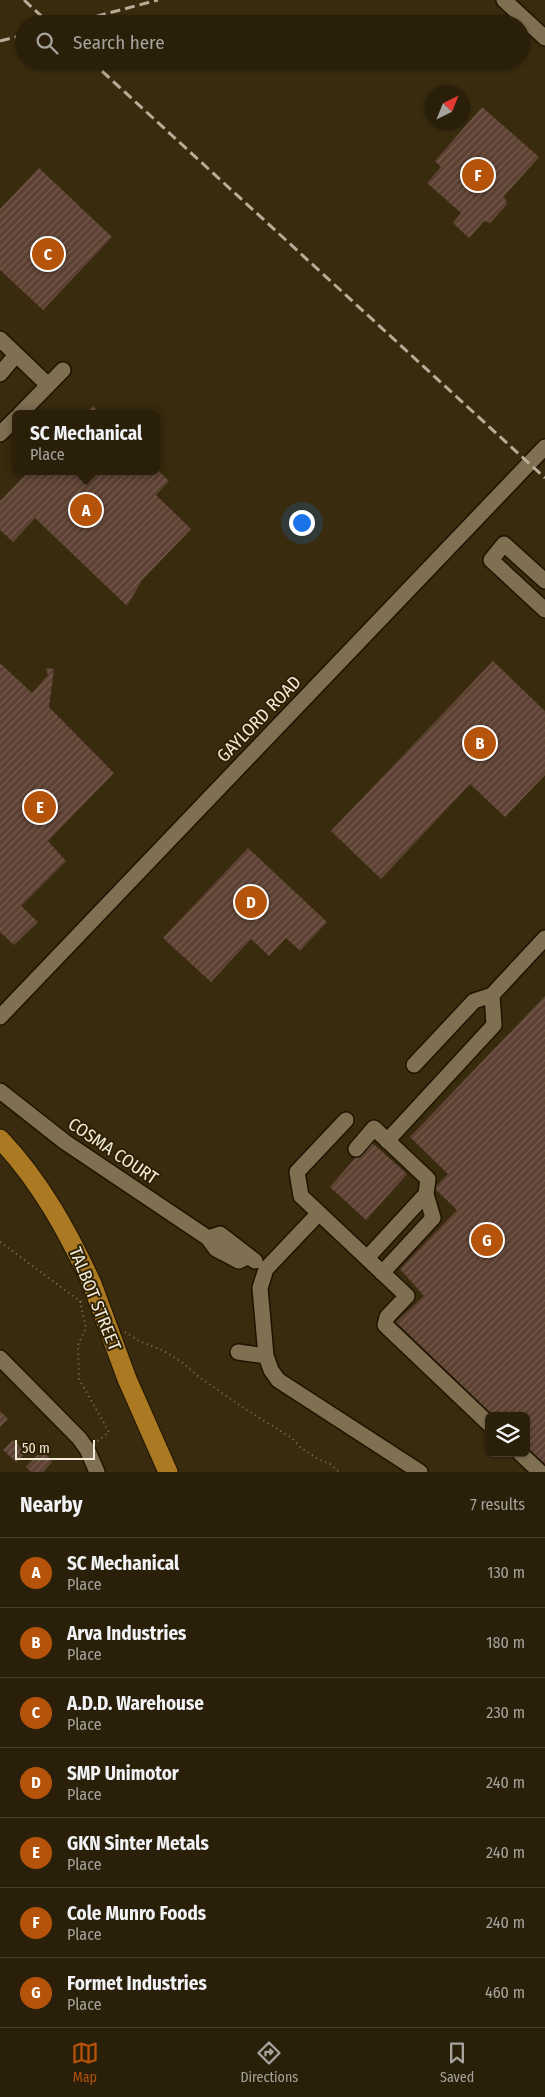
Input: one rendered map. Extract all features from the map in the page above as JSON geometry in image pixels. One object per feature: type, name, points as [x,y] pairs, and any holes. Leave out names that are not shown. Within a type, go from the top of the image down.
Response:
[{"type":"main road","name":"TALBOT STREET","points":[[0,1140],[30,1176],[55,1212],[75,1248],[92,1284],[127,1379],[168,1472]]},
{"type":"street","points":[[504,0],[520,15]]},
{"type":"street","points":[[530,24],[545,38]]},
{"type":"street","points":[[0,339],[48,385]]},
{"type":"street","points":[[0,374],[16,355]]},
{"type":"street","points":[[24,410],[63,370]]},
{"type":"street","points":[[0,434],[12,422]]},
{"type":"street","name":"GAYLORD ROAD","points":[[0,1017],[545,447]]},
{"type":"street","points":[[545,581],[504,544],[491,560],[545,610]]},
{"type":"street","points":[[414,1065],[474,1001],[492,995],[545,938]]},
{"type":"street","points":[[387,1141],[494,1025],[492,995]]},
{"type":"street","name":"COSMA COURT","points":[[0,1091],[65,1142],[208,1238],[220,1234],[266,1269]]},
{"type":"street","points":[[346,1120],[297,1172],[301,1196],[407,1296],[387,1317],[385,1325],[485,1420]]},
{"type":"street","points":[[356,1149],[374,1128],[428,1180],[426,1194],[433,1218],[382,1273]]},
{"type":"street","points":[[367,1258],[426,1194]]},
{"type":"street","points":[[319,1213],[266,1269],[260,1288],[266,1356],[271,1370],[278,1380],[420,1472]]},
{"type":"street","points":[[238,1352],[266,1356]]},
{"type":"street","points":[[0,1358],[72,1430],[87,1449],[97,1472]]},
{"type":"street","points":[[524,1457],[540,1472]]},
{"type":"path","points":[[0,1242],[87,1306]]},
{"type":"path","points":[[80,1301],[86,1328],[78,1345],[79,1379],[109,1432],[87,1449]]},
{"type":"path","points":[[124,1331],[139,1341],[164,1351],[183,1363],[199,1377],[245,1409],[292,1438],[300,1447],[318,1459],[330,1464],[339,1472]]},
{"type":"building","points":[[482,107],[539,157],[504,196],[507,204],[490,223],[484,221],[469,238],[453,223],[461,213],[427,183],[441,167],[435,161],[462,130],[470,130],[470,121]]},
{"type":"building","points":[[39,168],[112,237],[43,310],[0,270],[0,209]]},
{"type":"building","points":[[160,472],[169,481],[156,495],[191,529],[142,580],[127,606],[35,518],[13,542],[0,530],[0,501],[25,475],[160,475]]},
{"type":"building","points":[[493,661],[545,711],[545,775],[505,817],[470,784],[381,879],[331,831]]},
{"type":"building","points":[[0,663],[32,693],[48,675],[46,668],[54,669],[49,707],[114,773],[48,841],[66,861],[21,906],[38,922],[14,945],[0,932]]},
{"type":"building","points":[[248,848],[327,922],[300,951],[286,938],[269,956],[251,939],[211,982],[163,938]]},
{"type":"building","points":[[545,996],[545,1464],[530,1450],[530,1412],[490,1412],[396,1322],[424,1296],[400,1269],[457,1210],[434,1188],[448,1174],[410,1137]]},
{"type":"building","points":[[370,1141],[407,1174],[366,1220],[330,1187]]},
{"type":"building","points":[[0,1411],[8,1419],[0,1427]]},
{"type":"building","points":[[13,1440],[26,1452],[16,1462],[3,1450]]},
{"type":"building","points":[[43,1449],[52,1462],[43,1472],[31,1472],[26,1467]]},
{"type":"railway","points":[[24,0],[40,15]]},
{"type":"railway","points":[[101,15],[158,0]]},
{"type":"railway","points":[[0,41],[15,37]]},
{"type":"railway","points":[[101,70],[545,478]]},
{"type":"place","name":"Cole Munro Foods","points":[[478,175]]},
{"type":"place","name":"A.D.D. Warehouse","points":[[48,254]]},
{"type":"place","name":"SC Mechanical","points":[[86,510]]},
{"type":"place","name":"Arva Industries","points":[[480,743]]},
{"type":"place","name":"GKN Sinter Metals","points":[[40,807]]},
{"type":"place","name":"SMP Unimotor","points":[[251,902]]},
{"type":"place","name":"Formet Industries","points":[[487,1240]]}]
